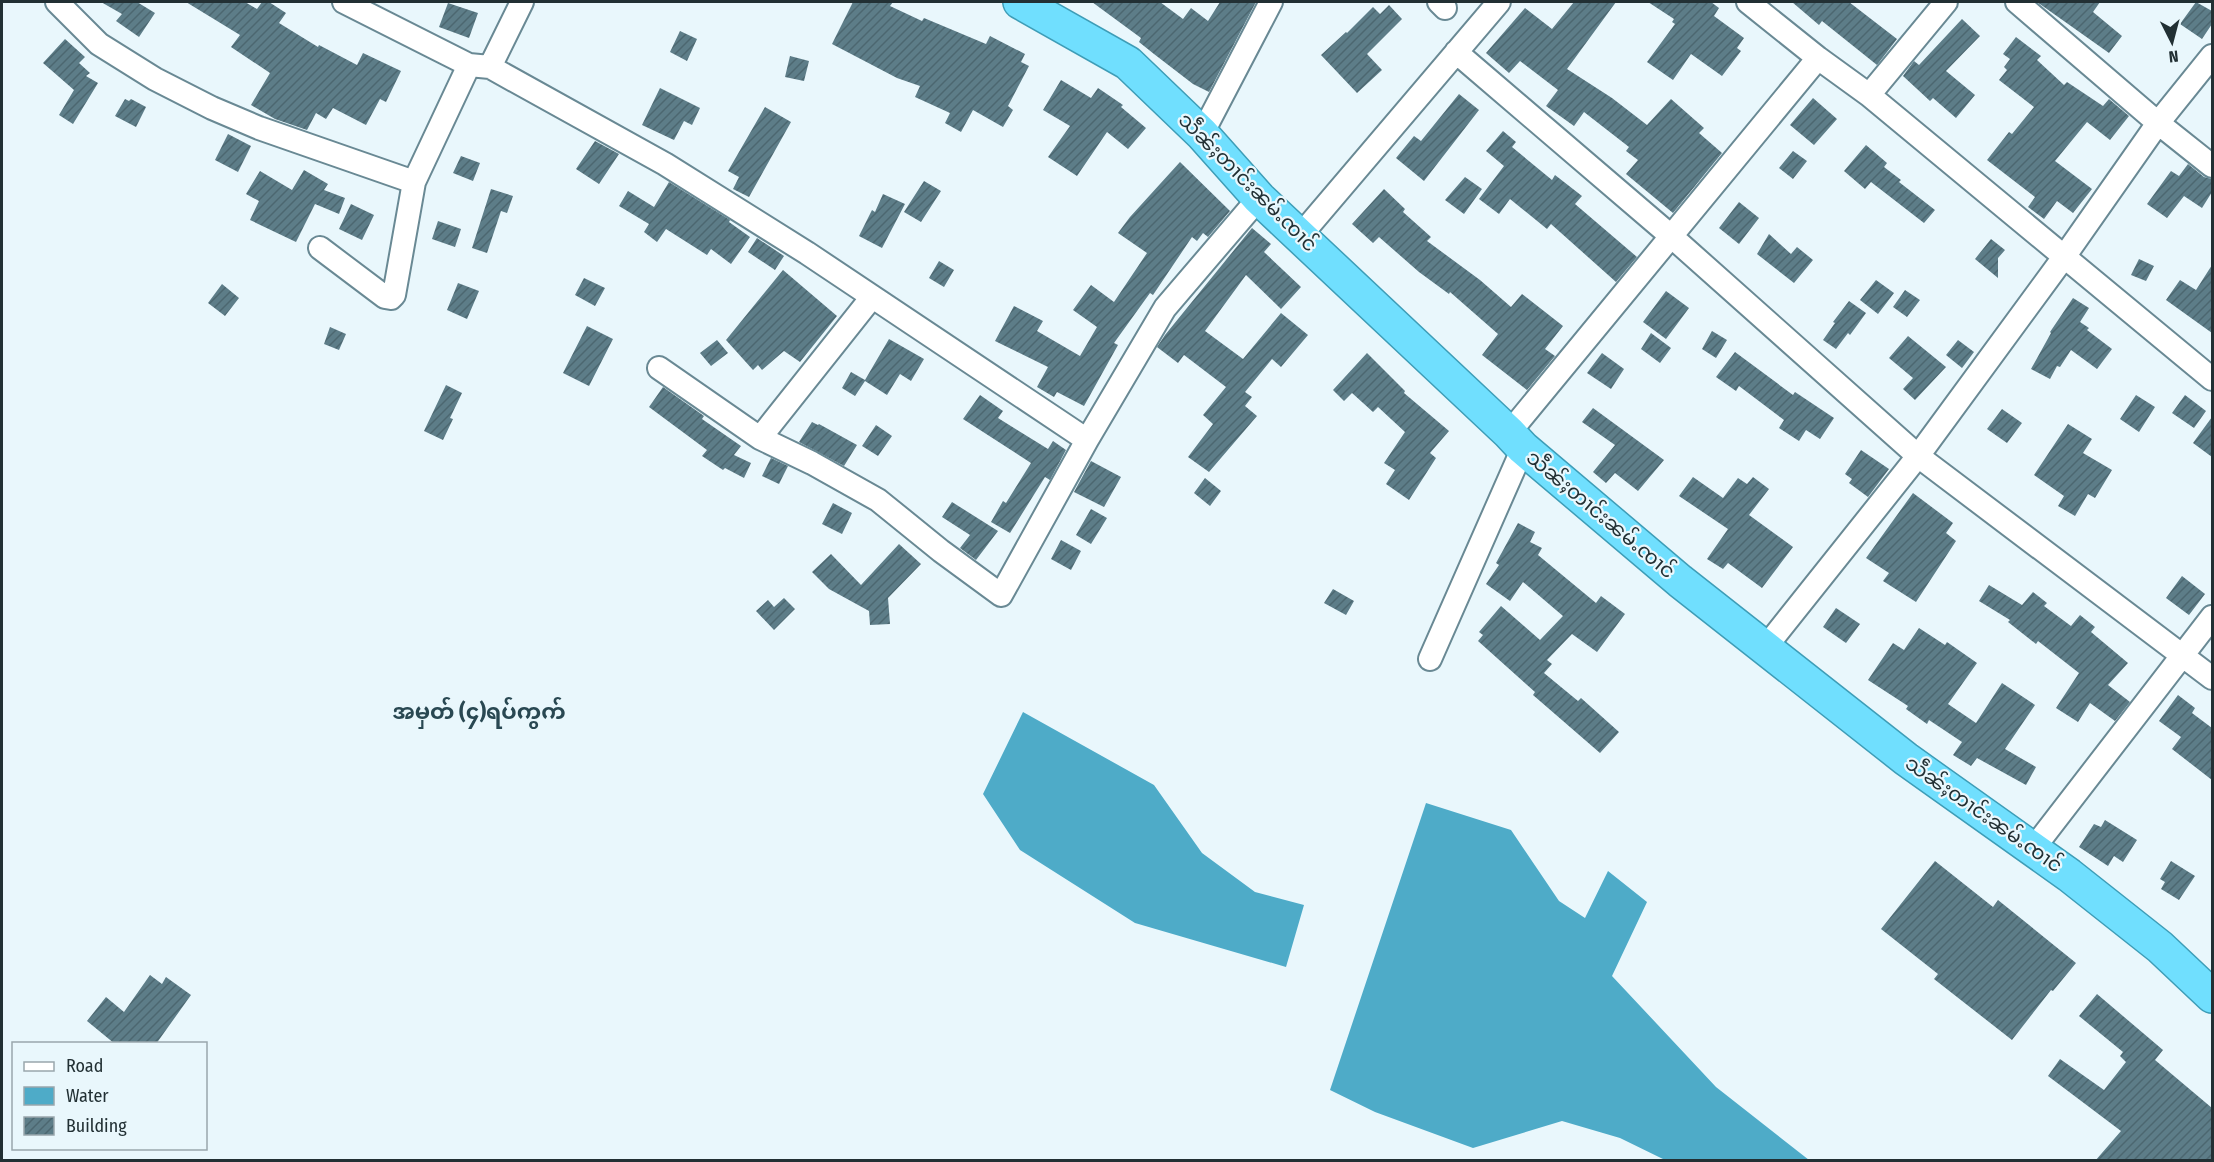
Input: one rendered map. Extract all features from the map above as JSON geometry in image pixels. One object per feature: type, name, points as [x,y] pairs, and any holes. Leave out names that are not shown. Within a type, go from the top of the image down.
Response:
[{"type":"highway","name":"သဵၼ်ႈတၢင်းၼမ်ႉၸၢင်","points":[[1020,2],[1128,63],[1202,134],[1259,198],[1516,440],[1680,581],[1906,759],[2069,875],[2160,947],[2212,996]]},
{"type":"street","points":[[57,2],[99,44],[155,79],[212,108],[259,128],[414,182]]},
{"type":"street","points":[[344,2],[479,66],[665,164],[807,253],[1087,440]]},
{"type":"street","points":[[320,248],[385,297],[391,298],[394,295],[414,182],[479,66],[522,2]]},
{"type":"street","points":[[1202,134],[1271,2]]},
{"type":"street","points":[[1300,236],[1499,2]]},
{"type":"street","points":[[1748,2],[1869,95],[2212,379]]},
{"type":"street","points":[[1869,95],[1946,2]]},
{"type":"street","points":[[2017,2],[2158,123],[2212,166]]},
{"type":"street","points":[[1456,52],[1671,236],[1918,456],[2212,678]]},
{"type":"street","points":[[1765,648],[1918,456],[2064,257],[2158,123],[2212,56]]},
{"type":"street","points":[[1430,659],[1516,440],[1671,236],[1818,58]]},
{"type":"street","points":[[659,368],[760,438],[812,463],[878,500],[941,551],[1001,595],[1087,440],[1165,308],[1259,198]]},
{"type":"street","points":[[760,438],[872,297]]},
{"type":"street","points":[[2033,849],[2212,616]]},
{"type":"water","points":[[1023,712],[1154,785],[1202,853],[1255,892],[1304,905],[1286,967],[1135,923],[1020,850],[983,794]]},
{"type":"water","points":[[1426,803],[1511,830],[1559,901],[1585,918],[1608,871],[1647,902],[1612,976],[1716,1087],[1809,1160],[1665,1160],[1620,1138],[1562,1121],[1473,1148],[1375,1112],[1330,1090]]},
{"type":"building","points":[[101,2],[137,2],[155,13],[139,37],[116,21],[122,14]]},
{"type":"building","points":[[186,2],[245,2],[257,9],[262,2],[269,2],[286,13],[279,23],[318,47],[319,45],[357,65],[363,53],[401,71],[386,102],[380,99],[366,125],[333,108],[326,119],[316,113],[307,130],[275,119],[251,105],[270,73],[231,47],[240,35]]},
{"type":"building","points":[[853,2],[893,2],[890,6],[922,21],[924,18],[986,44],[990,36],[1025,54],[1021,62],[1029,66],[1008,106],[1013,110],[1003,127],[973,110],[961,132],[945,123],[950,113],[915,97],[920,86],[897,78],[832,44]]},
{"type":"building","points":[[1092,2],[1160,2],[1183,19],[1191,8],[1208,21],[1220,2],[1256,2],[1209,92],[1193,84],[1154,54],[1139,42],[1141,38]]},
{"type":"building","points":[[1574,2],[1616,2],[1567,69],[1612,98],[1647,125],[1671,99],[1704,128],[1699,133],[1722,153],[1673,213],[1626,174],[1638,160],[1626,151],[1629,147],[1584,112],[1574,126],[1546,106],[1558,90],[1520,61],[1509,73],[1486,53],[1525,8],[1552,29]]},
{"type":"building","points":[[1648,2],[1711,2],[1719,8],[1714,16],[1744,38],[1737,48],[1741,51],[1722,76],[1691,54],[1673,80],[1647,62],[1675,24],[1672,22],[1674,19]]},
{"type":"building","points":[[1792,2],[1849,2],[1897,39],[1877,65],[1822,21],[1819,25]]},
{"type":"building","points":[[2037,2],[2100,2],[2093,12],[2122,36],[2109,53]]},
{"type":"building","points":[[2196,2],[2212,11],[2212,24],[2202,39],[2180,24]]},
{"type":"building","points":[[448,3],[478,13],[469,38],[439,27]]},
{"type":"building","points":[[1389,5],[1402,19],[1367,54],[1382,70],[1357,93],[1321,55],[1373,7],[1380,14]]},
{"type":"building","points":[[1962,19],[1980,36],[1946,71],[1975,95],[1956,118],[1933,98],[1930,101],[1903,76],[1914,61],[1919,65]]},
{"type":"building","points":[[680,31],[697,39],[687,61],[670,52]]},
{"type":"building","points":[[2016,37],[2041,56],[2037,60],[2064,85],[2067,82],[2103,106],[2109,99],[2129,116],[2110,140],[2087,122],[2055,161],[2092,189],[2073,213],[2057,201],[2044,219],[2028,207],[2035,197],[1987,160],[2009,132],[2012,134],[2034,107],[1999,80],[2007,70],[2004,67],[2010,59],[2003,54]]},
{"type":"building","points":[[65,39],[85,57],[79,63],[90,73],[86,76],[98,83],[73,124],[59,115],[74,90],[43,63]]},
{"type":"building","points":[[790,56],[809,61],[804,81],[785,77]]},
{"type":"building","points":[[1061,80],[1091,98],[1098,88],[1123,105],[1121,107],[1146,128],[1128,149],[1107,132],[1077,176],[1048,157],[1070,126],[1043,110]]},
{"type":"building","points":[[660,88],[700,108],[692,125],[684,121],[674,140],[642,125]]},
{"type":"building","points":[[1459,94],[1479,110],[1424,181],[1396,158],[1414,136],[1421,141]]},
{"type":"building","points":[[1813,98],[1837,119],[1814,145],[1790,125]]},
{"type":"building","points":[[125,99],[129,101],[131,99],[146,107],[136,127],[115,116]]},
{"type":"building","points":[[765,107],[791,122],[749,197],[733,189],[739,177],[728,171]]},
{"type":"building","points":[[1503,131],[1516,142],[1512,147],[1552,180],[1555,175],[1582,196],[1575,204],[1637,257],[1616,282],[1551,224],[1547,229],[1510,199],[1499,214],[1479,199],[1504,166],[1486,151]]},
{"type":"building","points":[[228,134],[251,146],[238,172],[215,160]]},
{"type":"building","points":[[595,141],[619,154],[599,184],[576,169]]},
{"type":"building","points":[[1866,145],[1887,163],[1884,167],[1901,180],[1899,182],[1935,210],[1924,223],[1871,182],[1865,189],[1844,171]]},
{"type":"building","points":[[1793,151],[1807,161],[1793,179],[1779,168]]},
{"type":"building","points":[[461,156],[480,163],[473,181],[453,173]]},
{"type":"building","points":[[1180,162],[1230,211],[1208,237],[1203,233],[1197,241],[1192,237],[1153,295],[1150,293],[1114,343],[1118,345],[1084,406],[1057,392],[1054,397],[1037,387],[1048,367],[995,341],[1014,306],[1043,321],[1037,331],[1080,356],[1097,327],[1073,310],[1091,285],[1114,302],[1147,253],[1118,233]]},
{"type":"building","points":[[2188,164],[2204,177],[2212,179],[2212,192],[2202,208],[2184,196],[2167,218],[2147,204],[2171,171],[2179,176]]},
{"type":"building","points":[[304,170],[328,184],[324,190],[345,198],[339,214],[315,204],[296,242],[250,220],[259,201],[246,194],[260,171],[292,190]]},
{"type":"building","points":[[1465,177],[1482,189],[1464,214],[1445,200]]},
{"type":"building","points":[[924,181],[941,191],[921,222],[904,212]]},
{"type":"building","points":[[669,182],[730,220],[729,222],[750,237],[731,264],[711,249],[707,255],[666,229],[657,242],[644,232],[649,224],[619,206],[628,191],[654,207]]},
{"type":"building","points":[[491,189],[513,196],[507,213],[501,211],[487,253],[472,248]]},
{"type":"building","points":[[1384,189],[1405,209],[1403,212],[1431,237],[1427,241],[1480,280],[1511,307],[1522,294],[1563,326],[1545,349],[1555,356],[1527,390],[1482,355],[1498,334],[1450,292],[1449,294],[1419,272],[1379,237],[1373,243],[1352,224]]},
{"type":"building","points":[[883,194],[905,204],[882,248],[859,236],[872,210],[875,212]]},
{"type":"building","points":[[1739,202],[1759,218],[1739,244],[1719,228]]},
{"type":"building","points":[[351,204],[374,215],[362,240],[339,229]]},
{"type":"building","points":[[438,221],[461,229],[455,247],[432,239]]},
{"type":"building","points":[[1252,228],[1271,244],[1264,252],[1301,287],[1281,309],[1246,275],[1205,331],[1243,359],[1281,313],[1308,335],[1281,367],[1272,359],[1245,392],[1252,397],[1245,406],[1257,416],[1209,472],[1188,457],[1213,424],[1203,415],[1226,387],[1184,355],[1178,363],[1157,347]]},
{"type":"building","points":[[1769,234],[1791,254],[1797,247],[1813,260],[1794,283],[1757,254]]},
{"type":"building","points":[[757,238],[784,256],[775,270],[748,252]]},
{"type":"building","points":[[1991,239],[2005,250],[1998,258],[1998,278],[1975,259]]},
{"type":"building","points":[[2139,259],[2154,266],[2146,281],[2131,275]]},
{"type":"building","points":[[939,261],[954,270],[944,287],[929,278]]},
{"type":"building","points":[[2212,265],[2212,333],[2166,300],[2180,280],[2196,290]]},
{"type":"building","points":[[783,270],[837,316],[800,362],[784,351],[762,370],[758,365],[753,370],[726,340]]},
{"type":"building","points":[[584,278],[605,288],[595,306],[575,295]]},
{"type":"building","points":[[1876,280],[1894,293],[1878,314],[1860,300]]},
{"type":"building","points":[[458,283],[479,291],[467,319],[447,310]]},
{"type":"building","points":[[222,284],[239,298],[225,316],[208,303]]},
{"type":"building","points":[[1905,290],[1920,300],[1907,317],[1893,307]]},
{"type":"building","points":[[1666,291],[1689,308],[1666,339],[1643,322]]},
{"type":"building","points":[[2073,298],[2089,308],[2080,322],[2112,349],[2097,369],[2071,350],[2060,367],[2057,366],[2050,379],[2031,369],[2050,332]]},
{"type":"building","points":[[1849,301],[1866,313],[1836,349],[1823,340]]},
{"type":"building","points":[[587,326],[613,339],[589,386],[563,373]]},
{"type":"building","points":[[330,327],[346,334],[339,350],[324,344]]},
{"type":"building","points":[[1712,331],[1727,340],[1716,358],[1702,349]]},
{"type":"building","points":[[1651,333],[1671,348],[1660,363],[1641,349]]},
{"type":"building","points":[[1908,336],[1946,367],[1915,400],[1903,389],[1913,378],[1889,358]]},
{"type":"building","points":[[889,339],[924,359],[911,381],[900,374],[887,395],[865,381],[855,396],[842,388],[851,372],[865,380]]},
{"type":"building","points":[[717,340],[728,353],[711,366],[700,353]]},
{"type":"building","points":[[1958,340],[1974,352],[1962,368],[1946,355]]},
{"type":"building","points":[[1735,352],[1793,395],[1795,392],[1834,418],[1820,439],[1806,430],[1799,441],[1779,428],[1784,420],[1739,386],[1736,391],[1716,377]]},
{"type":"building","points":[[1367,353],[1405,391],[1404,393],[1449,431],[1430,453],[1436,458],[1409,500],[1386,484],[1395,470],[1384,463],[1405,432],[1378,407],[1373,412],[1352,393],[1344,401],[1333,390]]},
{"type":"building","points":[[1602,353],[1624,369],[1611,389],[1587,373]]},
{"type":"building","points":[[446,385],[462,393],[443,440],[424,431]]},
{"type":"building","points":[[663,387],[704,416],[702,419],[741,446],[734,455],[751,463],[744,478],[725,468],[723,470],[702,456],[707,450],[649,407]]},
{"type":"building","points":[[980,395],[1003,411],[998,418],[1048,449],[1053,441],[1066,450],[1050,480],[1045,477],[1010,533],[991,522],[1003,501],[1006,503],[1031,463],[963,419]]},
{"type":"building","points":[[2136,395],[2155,407],[2139,432],[2120,419]]},
{"type":"building","points":[[2185,395],[2206,411],[2194,428],[2172,413]]},
{"type":"building","points":[[1593,408],[1664,460],[1638,491],[1615,473],[1606,483],[1593,472],[1615,445],[1582,422]]},
{"type":"building","points":[[2002,409],[2022,423],[2007,443],[1987,429]]},
{"type":"building","points":[[2212,417],[2212,457],[2193,443]]},
{"type":"building","points":[[812,422],[857,445],[844,466],[799,442]]},
{"type":"building","points":[[2068,424],[2092,439],[2083,453],[2112,470],[2095,498],[2088,494],[2075,516],[2058,506],[2064,496],[2034,475]]},
{"type":"building","points":[[876,425],[892,436],[878,456],[862,446]]},
{"type":"building","points":[[1861,450],[1889,469],[1868,497],[1849,483],[1852,479],[1845,474]]},
{"type":"building","points":[[771,458],[788,466],[779,484],[762,476]]},
{"type":"building","points":[[1091,461],[1121,477],[1104,507],[1074,492]]},
{"type":"building","points":[[1693,477],[1723,498],[1738,478],[1747,484],[1753,477],[1769,489],[1749,515],[1793,547],[1762,588],[1728,563],[1723,569],[1707,559],[1728,529],[1679,496]]},
{"type":"building","points":[[1205,478],[1221,491],[1210,506],[1194,493]]},
{"type":"building","points":[[1913,493],[1953,523],[1946,533],[1956,541],[1916,602],[1883,581],[1889,573],[1866,558]]},
{"type":"building","points":[[952,502],[998,531],[976,560],[960,548],[970,535],[942,517]]},
{"type":"building","points":[[833,503],[852,513],[842,534],[822,524]]},
{"type":"building","points":[[1091,509],[1107,518],[1091,544],[1076,535]]},
{"type":"building","points":[[1518,523],[1535,532],[1530,542],[1542,548],[1538,555],[1596,603],[1601,596],[1625,614],[1597,652],[1572,634],[1547,660],[1552,664],[1544,673],[1578,701],[1581,698],[1619,732],[1600,753],[1533,695],[1535,692],[1478,641],[1483,635],[1479,632],[1501,606],[1540,640],[1563,616],[1523,582],[1510,601],[1486,584],[1499,565],[1496,563]]},
{"type":"building","points":[[1061,540],[1081,551],[1071,570],[1051,559]]},
{"type":"building","points":[[899,544],[921,564],[888,598],[890,624],[870,625],[869,611],[829,589],[812,572],[831,554],[861,585]]},
{"type":"building","points":[[2182,576],[2205,594],[2189,615],[2166,598]]},
{"type":"building","points":[[1989,585],[2022,605],[2033,592],[2047,603],[2044,606],[2071,626],[2080,615],[2095,627],[2091,632],[2128,663],[2108,685],[2130,702],[2115,721],[2090,703],[2078,722],[2056,708],[2079,673],[2038,641],[2036,644],[2008,622],[2010,620],[1979,601]]},
{"type":"building","points":[[1333,589],[1354,601],[1346,615],[1324,603]]},
{"type":"building","points":[[784,598],[795,609],[774,630],[756,611],[768,600],[774,607]]},
{"type":"building","points":[[1836,608],[1860,624],[1846,643],[1823,627]]},
{"type":"building","points":[[1919,628],[1945,645],[1947,642],[1977,663],[1948,704],[1976,723],[2002,683],[2035,705],[2005,749],[2036,767],[2026,785],[1977,758],[1971,766],[1953,755],[1962,742],[1929,720],[1927,724],[1906,709],[1908,706],[1868,680],[1893,643],[1904,650]]},
{"type":"building","points":[[2178,695],[2195,708],[2192,713],[2212,728],[2212,780],[2172,749],[2181,737],[2159,721]]},
{"type":"building","points":[[2105,820],[2137,840],[2123,862],[2114,856],[2108,866],[2079,847],[2094,824],[2101,827]]},
{"type":"building","points":[[1935,861],[1993,907],[1998,900],[2076,963],[2053,991],[2051,990],[2012,1040],[1934,979],[1938,974],[1881,929]]},
{"type":"building","points":[[2171,861],[2195,876],[2179,900],[2161,889],[2165,882],[2160,879]]},
{"type":"building","points":[[150,975],[162,984],[166,977],[191,995],[157,1042],[113,1042],[87,1021],[106,997],[124,1012]]},
{"type":"building","points":[[2097,994],[2163,1050],[2155,1060],[2212,1108],[2212,1161],[2095,1161],[2121,1131],[2048,1076],[2060,1059],[2104,1090],[2126,1062],[2120,1056],[2123,1052],[2079,1016]]},
{"type":"district","name":"အမှတ် (၄)ရပ်ကွက်","points":[[479,711]]}]
